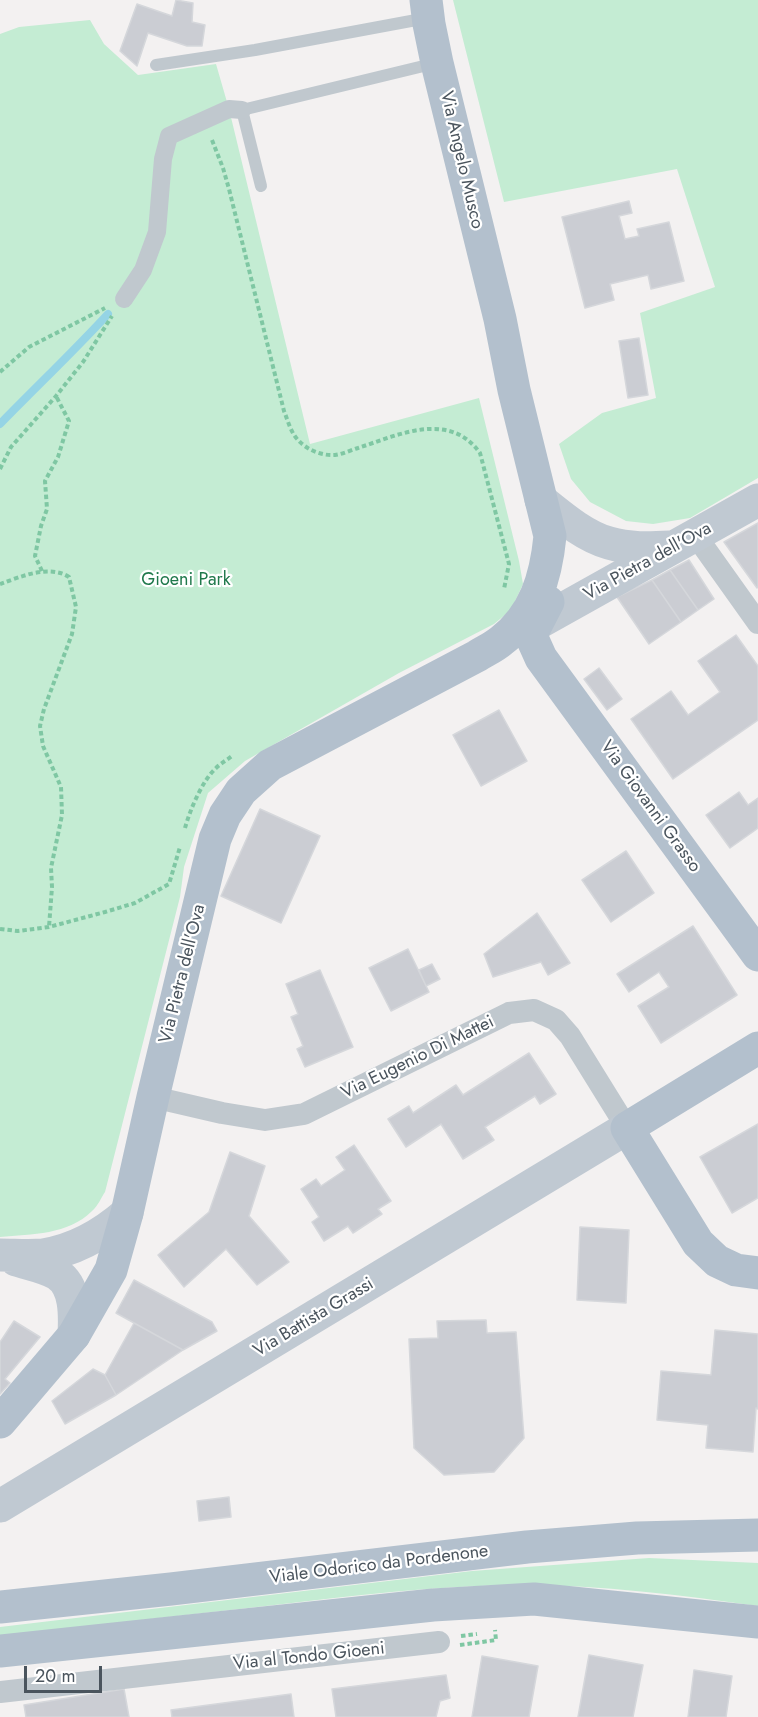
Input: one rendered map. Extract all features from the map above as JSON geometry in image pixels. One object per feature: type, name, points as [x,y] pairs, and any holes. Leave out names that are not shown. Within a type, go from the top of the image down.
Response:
[{"type":"main road","name":"Via Angelo Musco","points":[[427,9],[437,63],[500,319],[528,384],[552,476],[550,508]]},
{"type":"main road","name":"Via Pietra dell'Ova","points":[[538,623],[758,500]]},
{"type":"main road","points":[[550,508],[607,543],[650,548],[685,541]]},
{"type":"main road","points":[[541,658],[532,638],[532,631],[547,607],[557,582],[563,553],[550,508]]},
{"type":"main road","name":"Via Pietra dell'Ova","points":[[0,1422],[74,1335],[111,1270],[127,1213],[215,839],[225,815],[241,790],[270,765],[501,642],[520,624],[533,605],[541,585],[548,559],[550,508]]},
{"type":"main road","points":[[501,642],[515,640],[524,643],[541,658]]},
{"type":"main road","name":"Via Giovanni Grasso","points":[[541,658],[758,955]]},
{"type":"main road","points":[[758,1048],[627,1128],[698,1243],[717,1261],[736,1270],[758,1273]]},
{"type":"main road","name":"Via Battista Grassi","points":[[0,1506],[627,1128]]},
{"type":"main road","points":[[0,1255],[43,1255],[80,1245],[110,1228],[127,1213]]},
{"type":"main road","points":[[0,1255],[58,1274],[70,1288],[75,1315],[74,1335]]},
{"type":"main road","name":"Viale Odorico da Pordenone","points":[[0,1607],[527,1547],[637,1538],[758,1535]]},
{"type":"main road","points":[[637,1538],[758,1550]]},
{"type":"main road","points":[[0,1651],[433,1605],[534,1599],[758,1622]]},
{"type":"street","points":[[124,299],[143,270],[157,232],[163,159],[169,136],[229,109],[242,110]]},
{"type":"street","points":[[685,541],[758,623]]},
{"type":"street","name":"Via Eugenio Di Mattei","points":[[153,1097],[265,1120],[304,1114],[509,1014],[534,1010],[556,1020],[570,1036],[627,1128]]},
{"type":"street","name":"Via al Tondo Gioeni","points":[[0,1692],[439,1642]]},
{"type":"lane","points":[[156,65],[255,50],[427,9]]},
{"type":"lane","points":[[261,186],[242,110],[437,63]]},
{"type":"path","points":[[204,119],[223,168],[284,411],[296,439],[317,453],[335,455],[416,430],[445,429],[462,435],[473,443],[480,453],[509,564],[504,592]]},
{"type":"path","points":[[0,372],[29,347],[124,299]]},
{"type":"path","points":[[0,469],[11,447],[83,362],[124,299]]},
{"type":"path","points":[[42,571],[35,556],[47,509],[45,481],[58,457],[69,421],[56,396]]},
{"type":"path","points":[[0,584],[42,571],[63,573],[69,577],[76,607],[72,634],[44,709],[40,726],[43,746],[61,787],[62,815],[51,868],[49,927]]},
{"type":"path","points":[[185,828],[200,791],[215,768],[239,751]]},
{"type":"path","points":[[0,929],[18,931],[49,927],[135,903],[169,884],[182,839]]},
{"type":"path","points":[[439,1642],[461,1645],[496,1640],[494,1621]]},
{"type":"green space","points":[[453,0],[758,0],[758,478],[690,518],[653,524],[626,521],[590,502],[571,479],[559,444],[602,413],[656,398],[640,313],[715,287],[677,169],[504,202]]},
{"type":"green space","name":"Gioeni Park","points":[[90,20],[104,44],[138,75],[216,64],[229,109],[310,444],[479,398],[523,584],[511,610],[494,624],[399,673],[245,761],[208,793],[184,867],[180,897],[105,1192],[94,1209],[72,1225],[37,1234],[0,1237],[0,34],[19,27]]},
{"type":"green space","points":[[649,1558],[758,1563],[758,1606],[612,1589],[553,1585],[491,1585],[362,1595],[0,1636],[0,1627],[472,1571]]},
{"type":"building","points":[[176,0],[193,3],[192,22],[205,25],[202,46],[187,46],[148,33],[137,66],[120,51],[137,4],[172,16]]},
{"type":"building","points":[[629,201],[632,213],[619,216],[625,239],[639,236],[637,229],[669,222],[684,281],[651,289],[648,275],[610,284],[614,300],[585,308],[562,217]]},
{"type":"building","points":[[639,338],[648,395],[628,398],[619,341]]},
{"type":"building","points":[[758,523],[758,587],[757,588],[724,542]]},
{"type":"building","points":[[689,560],[714,599],[698,610],[670,570]]},
{"type":"building","points":[[670,570],[698,610],[681,622],[652,580]]},
{"type":"building","points":[[652,580],[681,622],[649,644],[617,597]]},
{"type":"building","points":[[736,635],[758,666],[758,720],[673,779],[631,719],[671,691],[688,715],[720,692],[698,661]]},
{"type":"building","points":[[599,668],[622,699],[607,710],[584,679]]},
{"type":"building","points":[[499,710],[527,761],[481,786],[453,735]]},
{"type":"building","points":[[739,792],[748,805],[758,798],[758,828],[730,848],[706,815]]},
{"type":"building","points":[[260,809],[320,836],[281,923],[221,896]]},
{"type":"building","points":[[626,851],[654,893],[611,922],[582,880]]},
{"type":"building","points":[[537,913],[570,963],[548,975],[541,962],[493,977],[484,954]]},
{"type":"building","points":[[693,926],[737,995],[661,1043],[638,1006],[669,987],[659,972],[629,992],[617,974]]},
{"type":"building","points":[[408,949],[429,992],[391,1011],[369,968]]},
{"type":"building","points":[[432,964],[440,979],[426,986],[419,970]]},
{"type":"building","points":[[320,970],[353,1047],[305,1067],[297,1049],[303,1046],[291,1017],[298,1014],[286,984]]},
{"type":"building","points":[[529,1053],[556,1094],[540,1104],[535,1096],[485,1127],[494,1140],[463,1159],[441,1124],[406,1147],[388,1119],[409,1106],[413,1113],[456,1085],[463,1095]]},
{"type":"building","points":[[758,1124],[758,1198],[732,1213],[700,1157]]},
{"type":"building","points":[[354,1145],[391,1201],[378,1209],[382,1214],[353,1233],[348,1226],[324,1241],[312,1222],[319,1217],[301,1189],[316,1179],[321,1186],[345,1170],[336,1157]]},
{"type":"building","points":[[230,1152],[265,1166],[249,1216],[289,1262],[257,1285],[226,1249],[184,1287],[158,1255],[209,1212]]},
{"type":"building","points":[[580,1227],[629,1230],[626,1303],[577,1300]]},
{"type":"building","points":[[134,1280],[212,1322],[217,1331],[183,1350],[116,1313]]},
{"type":"building","points":[[486,1320],[487,1333],[516,1332],[524,1438],[494,1472],[444,1475],[414,1448],[409,1339],[438,1338],[437,1321]]},
{"type":"building","points":[[14,1321],[40,1337],[5,1379],[10,1383],[0,1394],[0,1342]]},
{"type":"building","points":[[134,1323],[183,1350],[116,1395],[105,1375]]},
{"type":"building","points":[[715,1330],[758,1334],[758,1409],[756,1408],[753,1452],[706,1448],[708,1425],[657,1420],[661,1371],[711,1375]]},
{"type":"building","points":[[93,1369],[105,1375],[116,1395],[65,1424],[52,1401]]},
{"type":"building","points":[[229,1497],[231,1517],[199,1521],[197,1501]]},
{"type":"building","points":[[589,1655],[643,1665],[633,1717],[578,1717]]},
{"type":"building","points":[[482,1656],[538,1666],[529,1717],[472,1717]]},
{"type":"building","points":[[694,1670],[732,1676],[726,1717],[688,1717]]},
{"type":"building","points":[[446,1675],[450,1698],[440,1701],[436,1717],[336,1717],[332,1689]]},
{"type":"building","points":[[124,1689],[129,1717],[26,1717],[24,1705]]},
{"type":"building","points":[[291,1694],[294,1717],[172,1717],[171,1710]]},
{"type":"waterway","points":[[0,424],[108,314]]}]
